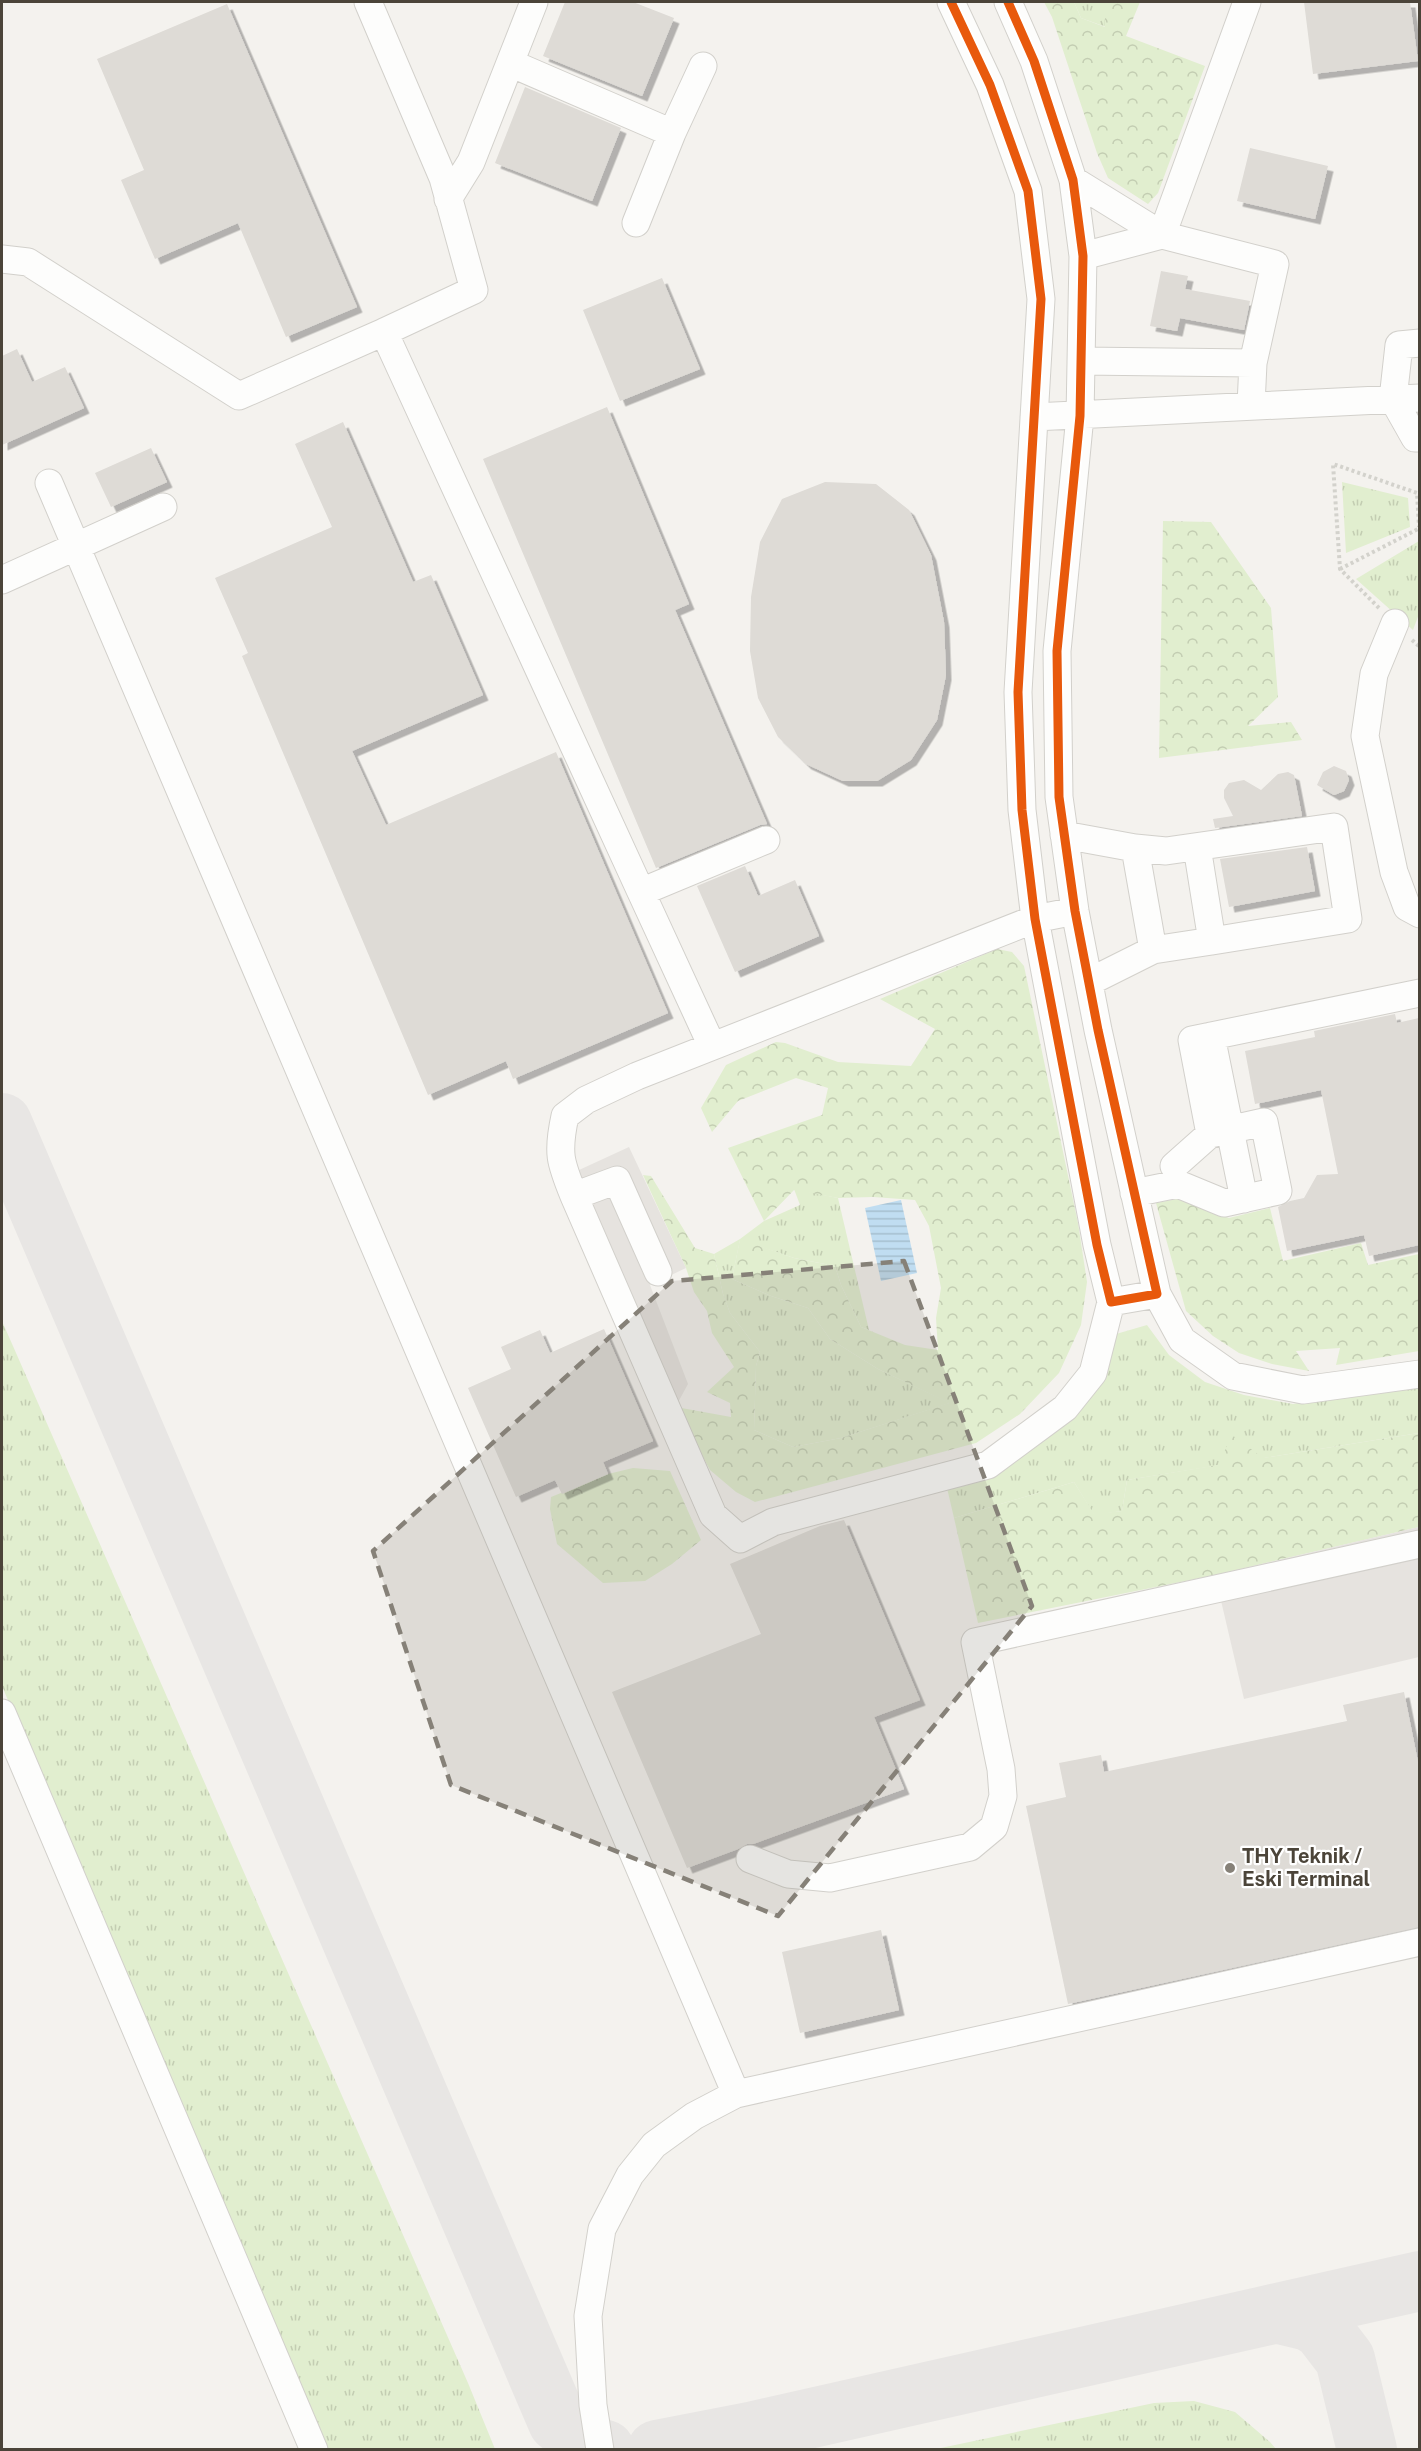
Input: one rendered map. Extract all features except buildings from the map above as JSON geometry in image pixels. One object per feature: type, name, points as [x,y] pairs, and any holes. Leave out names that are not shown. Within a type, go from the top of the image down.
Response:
[{"type":"street","points":[[2,259],[28,262],[239,396],[474,290],[442,178],[368,2]]},
{"type":"street","points":[[448,199],[471,162],[534,2]]},
{"type":"street","points":[[951,2],[990,85],[1028,191],[1041,299],[1018,692],[1022,810],[1035,920],[1097,1245],[1111,1302],[1093,1373],[1065,1408],[988,1464],[773,1522],[740,1539],[713,1515],[574,1196],[560,1162],[560,1141],[565,1116],[586,1100],[637,1076],[1035,920],[1075,911]]},
{"type":"street","points":[[1008,2],[1034,61],[1073,180],[1083,256],[1080,416],[1057,651],[1059,797],[1075,911],[1157,1294],[1182,1340],[1233,1376],[1303,1390],[1419,1374]]},
{"type":"street","points":[[1162,235],[1247,2]]},
{"type":"street","points":[[510,63],[672,134]]},
{"type":"street","points":[[636,223],[672,134],[703,66]]},
{"type":"street","points":[[1073,180],[1162,235],[1275,264],[1253,363],[1251,405]]},
{"type":"street","points":[[1083,256],[1162,235]]},
{"type":"street","points":[[384,332],[712,1046]]},
{"type":"street","points":[[1419,343],[1399,345],[1406,399],[1415,438],[1419,438]]},
{"type":"street","points":[[1081,361],[1253,363]]},
{"type":"street","points":[[1034,417],[1406,399]]},
{"type":"street","points":[[48,483],[736,2094]]},
{"type":"street","points":[[2,580],[163,507]]},
{"type":"street","points":[[1395,623],[1374,674],[1365,736],[1394,872],[1407,908],[1419,914]]},
{"type":"street","points":[[1064,835],[1135,848],[1166,851],[1334,827],[1348,919],[1154,950],[1089,982]]},
{"type":"street","points":[[641,892],[766,840]]},
{"type":"street","points":[[1197,847],[1212,941]]},
{"type":"street","points":[[1135,848],[1154,950]]},
{"type":"street","points":[[1176,1175],[1224,1203],[1244,1198],[1220,1132],[1211,1036],[1419,993]]},
{"type":"street","points":[[1132,1185],[1176,1175],[1220,1132]]},
{"type":"street","points":[[574,1196],[617,1180],[658,1272]]},
{"type":"street","points":[[1111,1302],[1157,1294]]},
{"type":"street","points":[[750,1859],[788,1874],[830,1878],[970,1847],[994,1827],[1003,1796],[1001,1769],[975,1642],[1419,1544]]},
{"type":"street","points":[[2,1713],[314,2450]]},
{"type":"street","points":[[600,2450],[593,2405],[588,2316],[602,2229],[630,2175],[654,2145],[694,2116],[736,2094],[1419,1942]]},
{"type":"path","points":[[1340,569],[1419,528],[1417,493],[1333,464],[1340,569],[1419,647]]},
{"type":"highlighted area","points":[[904,1261],[1032,1606],[778,1916],[451,1785],[373,1551],[672,1281]]},
{"type":"green space","points":[[1044,2],[1074,2],[1081,18],[1105,27],[1105,2],[1140,2],[1126,36],[1205,66],[1158,193],[1148,204],[1108,178],[1097,153],[1052,17]]},
{"type":"green space","points":[[1074,2],[1105,2],[1106,27],[1081,18]]},
{"type":"green space","points":[[1342,482],[1408,498],[1410,527],[1346,553]]},
{"type":"green space","points":[[1163,521],[1211,522],[1271,608],[1278,697],[1248,726],[1291,722],[1302,740],[1159,758]]},
{"type":"green space","points":[[1419,541],[1419,614],[1413,630],[1356,579]]},
{"type":"green space","points":[[997,949],[1012,952],[1024,966],[1078,1223],[1087,1282],[1081,1325],[1059,1373],[1020,1414],[976,1443],[755,1502],[736,1492],[710,1470],[676,1407],[731,1417],[730,1403],[707,1392],[734,1367],[712,1333],[707,1311],[694,1292],[686,1268],[643,1175],[651,1176],[695,1248],[714,1254],[730,1313],[760,1352],[756,1366],[754,1430],[793,1447],[841,1438],[949,1403],[878,1369],[830,1339],[808,1308],[771,1296],[732,1279],[740,1239],[794,1258],[835,1266],[841,1285],[861,1327],[905,1345],[938,1350],[936,1318],[941,1288],[929,1226],[915,1200],[873,1197],[838,1198],[794,1190],[764,1221],[728,1148],[822,1115],[828,1088],[796,1078],[738,1101],[712,1132],[701,1108],[726,1065],[776,1042],[785,1043],[838,1062],[911,1066],[935,1029],[880,999]]},
{"type":"green space","points":[[794,1189],[838,1198],[869,1330],[861,1327],[841,1285],[835,1266],[794,1258],[740,1240],[732,1279],[771,1296],[808,1308],[830,1339],[878,1369],[950,1403],[841,1438],[793,1447],[754,1430],[756,1366],[760,1352],[730,1313],[714,1254],[740,1239],[764,1221],[800,1205]]},
{"type":"green space","points":[[1177,1199],[1229,1218],[1270,1208],[1283,1261],[1361,1243],[1368,1265],[1419,1254],[1419,1351],[1336,1365],[1340,1348],[1296,1351],[1309,1371],[1272,1364],[1239,1353],[1213,1336],[1186,1311],[1156,1203]]},
{"type":"green space","points":[[2,1321],[495,2449],[325,2449],[2,1686]]},
{"type":"green space","points":[[1147,1325],[1169,1355],[1205,1382],[1244,1395],[1293,1404],[1419,1382],[1419,1433],[1127,1480],[1122,1511],[1094,1515],[1074,1482],[954,1518],[947,1488],[971,1480],[1016,1459],[1055,1431],[1088,1394],[1108,1358],[1116,1334]]},
{"type":"green space","points":[[1419,1433],[1419,1527],[1215,1575],[978,1623],[954,1518],[1074,1482],[1094,1514],[1122,1511],[1127,1480],[1218,1465],[1232,1435],[1263,1458]]},
{"type":"green space","points":[[633,1468],[670,1471],[701,1540],[672,1564],[645,1581],[603,1583],[557,1544],[550,1509],[551,1497],[608,1474]]},
{"type":"green space","points":[[1194,2401],[1235,2412],[1276,2449],[936,2449],[1154,2403]]},
{"type":"shaded area","points":[[629,1147],[686,1268],[650,1285],[688,1384],[670,1417],[566,1176]]},
{"type":"shaded area","points":[[1419,1527],[1419,1657],[1244,1699],[1215,1575]]},
{"type":"water","points":[[901,1200],[917,1273],[881,1281],[865,1208]]},
{"type":"taxiway","points":[[2,1123],[558,2422],[587,2445],[605,2450]]},
{"type":"taxiway","points":[[657,2450],[750,2432],[1420,2281]]},
{"type":"taxiway","points":[[1280,2314],[1309,2321],[1322,2329],[1345,2359],[1367,2450]]},
{"type":"cycle path","points":[[951,2],[990,85],[1028,191],[1041,299],[1018,692],[1022,810],[1035,919],[1097,1245],[1111,1302],[1157,1294],[1098,1030],[1075,911],[1059,797],[1057,651],[1080,416],[1083,256],[1073,180],[1034,61],[1008,2]]},
{"type":"place","name":"THY Teknik / Eski Terminal","points":[[1230,1868]]}]
